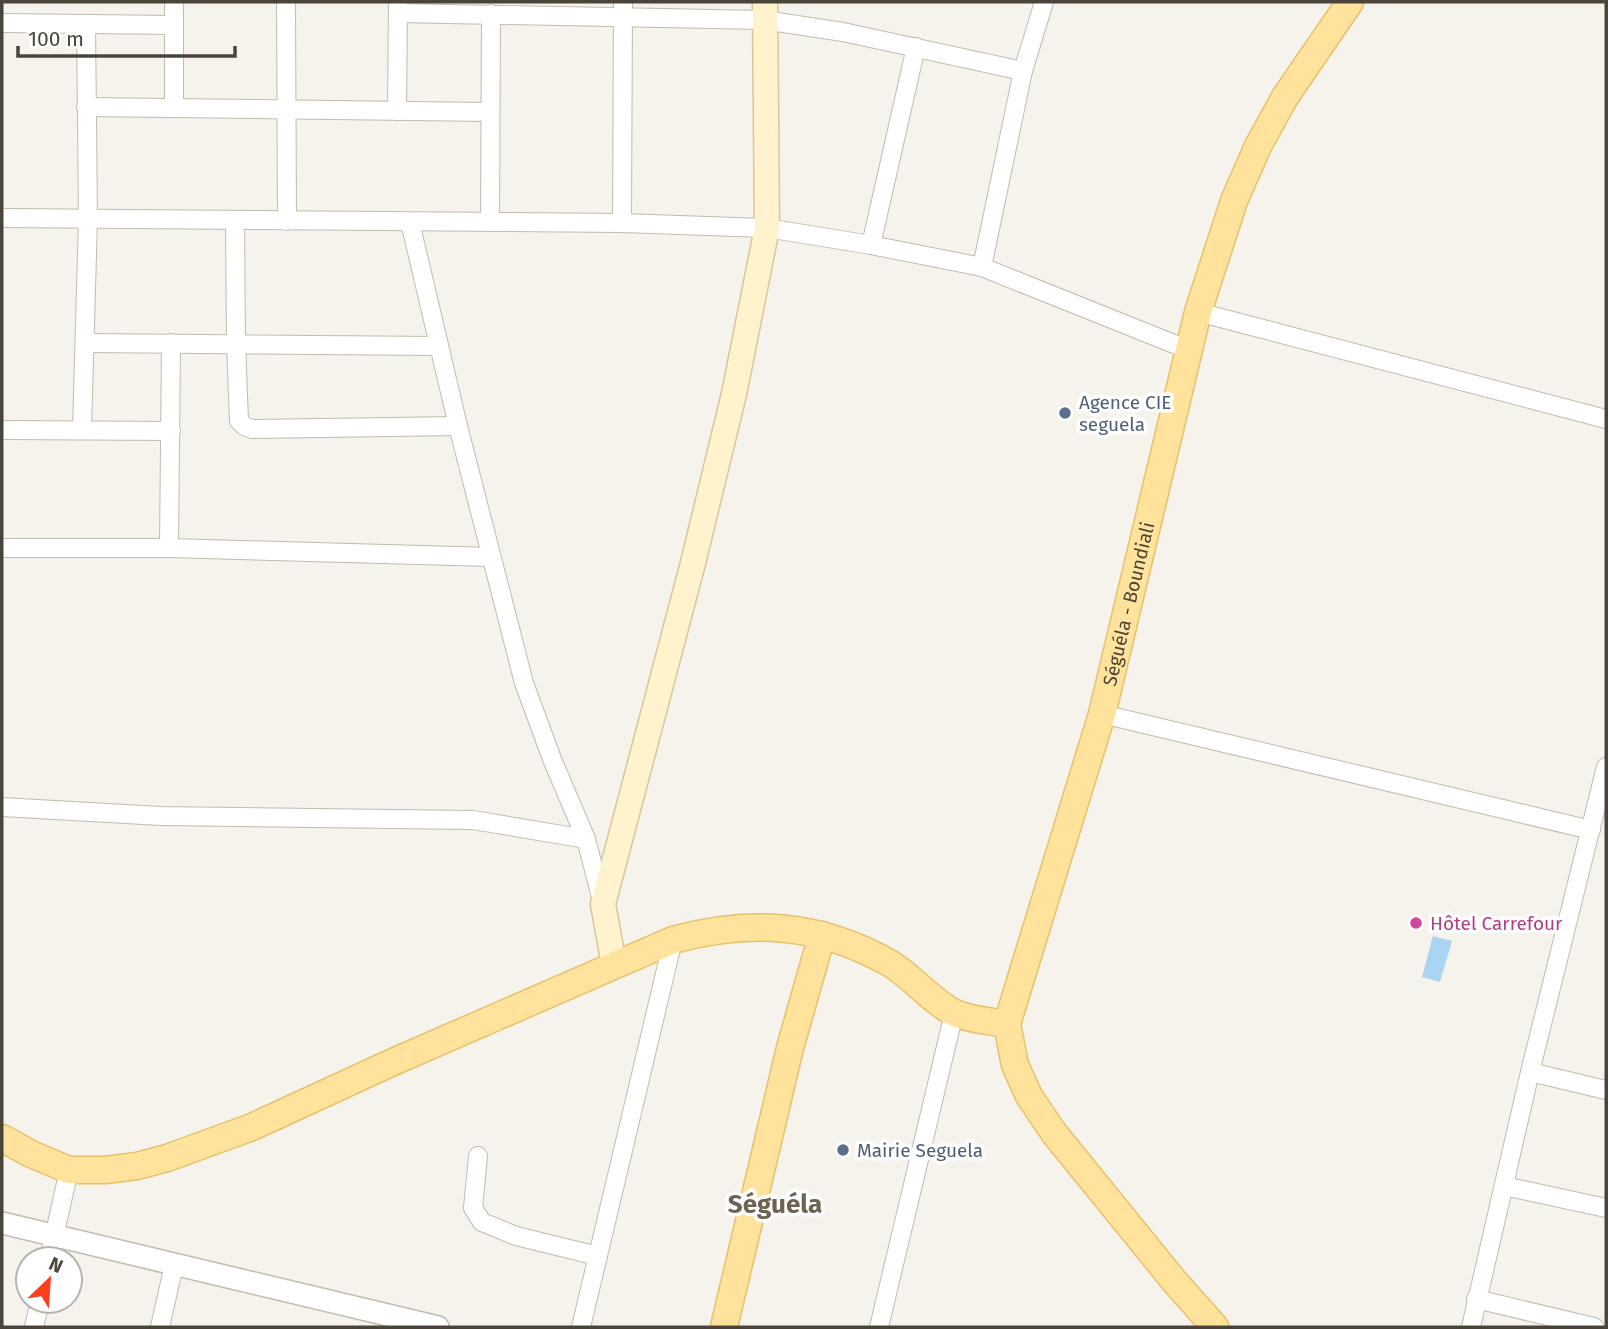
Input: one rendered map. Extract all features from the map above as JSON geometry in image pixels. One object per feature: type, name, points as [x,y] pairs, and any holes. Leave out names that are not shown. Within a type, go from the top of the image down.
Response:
[{"type":"main road","name":"Séguéla - Boundiali","points":[[1007,1024],[1102,714],[1198,312],[1234,201],[1258,146],[1285,97],[1350,2]]},
{"type":"main road","points":[[614,965],[603,904],[697,550],[734,394],[767,228],[764,11]]},
{"type":"main road","points":[[2,1138],[69,1170],[106,1170],[137,1166],[252,1127],[673,940],[708,930],[749,926],[793,928],[822,934],[857,947],[892,965],[954,1013],[1007,1024],[1015,1065],[1029,1096],[1054,1133],[1215,1327]]},
{"type":"main road","points":[[724,1327],[790,1048],[822,934]]},
{"type":"street","points":[[174,2],[174,108]]},
{"type":"street","points":[[286,2],[287,221]]},
{"type":"street","points":[[982,267],[1023,71],[1044,2]]},
{"type":"street","points":[[397,111],[398,7],[491,14],[623,9],[764,11],[843,32],[1023,71]]},
{"type":"street","points":[[622,223],[623,9]]},
{"type":"street","points":[[490,222],[491,14]]},
{"type":"street","points":[[2,23],[174,25]]},
{"type":"street","points":[[82,430],[88,219],[86,24]]},
{"type":"street","points":[[872,245],[916,47]]},
{"type":"street","points":[[86,107],[490,112]]},
{"type":"street","points":[[2,218],[622,223],[767,228],[982,267],[1189,350]]},
{"type":"street","points":[[235,221],[239,421],[244,426],[252,429],[458,426]]},
{"type":"street","points":[[410,222],[458,426],[524,683],[552,760],[586,839],[603,904]]},
{"type":"street","points":[[1198,312],[1606,419]]},
{"type":"street","points":[[85,343],[439,346]]},
{"type":"street","points":[[169,548],[171,343]]},
{"type":"street","points":[[2,430],[170,431]]},
{"type":"street","points":[[2,548],[169,548],[491,557]]},
{"type":"street","points":[[1102,714],[1597,822]]},
{"type":"street","points":[[1471,1327],[1530,1072],[1597,822],[1606,767]]},
{"type":"street","points":[[2,807],[161,816],[473,820],[586,839]]},
{"type":"street","points":[[581,1327],[673,940]]},
{"type":"street","points":[[879,1327],[954,1013]]},
{"type":"street","points":[[1530,1072],[1606,1090]]},
{"type":"street","points":[[478,1156],[473,1208],[482,1222],[516,1236],[598,1256]]},
{"type":"street","points":[[52,1245],[69,1170]]},
{"type":"street","points":[[1504,1186],[1606,1208]]},
{"type":"street","points":[[2,1223],[174,1265],[371,1319],[438,1327]]},
{"type":"street","points":[[160,1327],[174,1265]]},
{"type":"street","points":[[1476,1299],[1589,1327]]},
{"type":"water","points":[[1433,936],[1452,941],[1440,982],[1422,977]]},
{"type":"place","name":"Agence CIE seguela","points":[[1065,413]]},
{"type":"place","name":"Hôtel Carrefour","points":[[1416,923]]},
{"type":"place","name":"Mairie Seguela","points":[[843,1150]]},
{"type":"district","name":"Séguéla","points":[[775,1204]]}]
